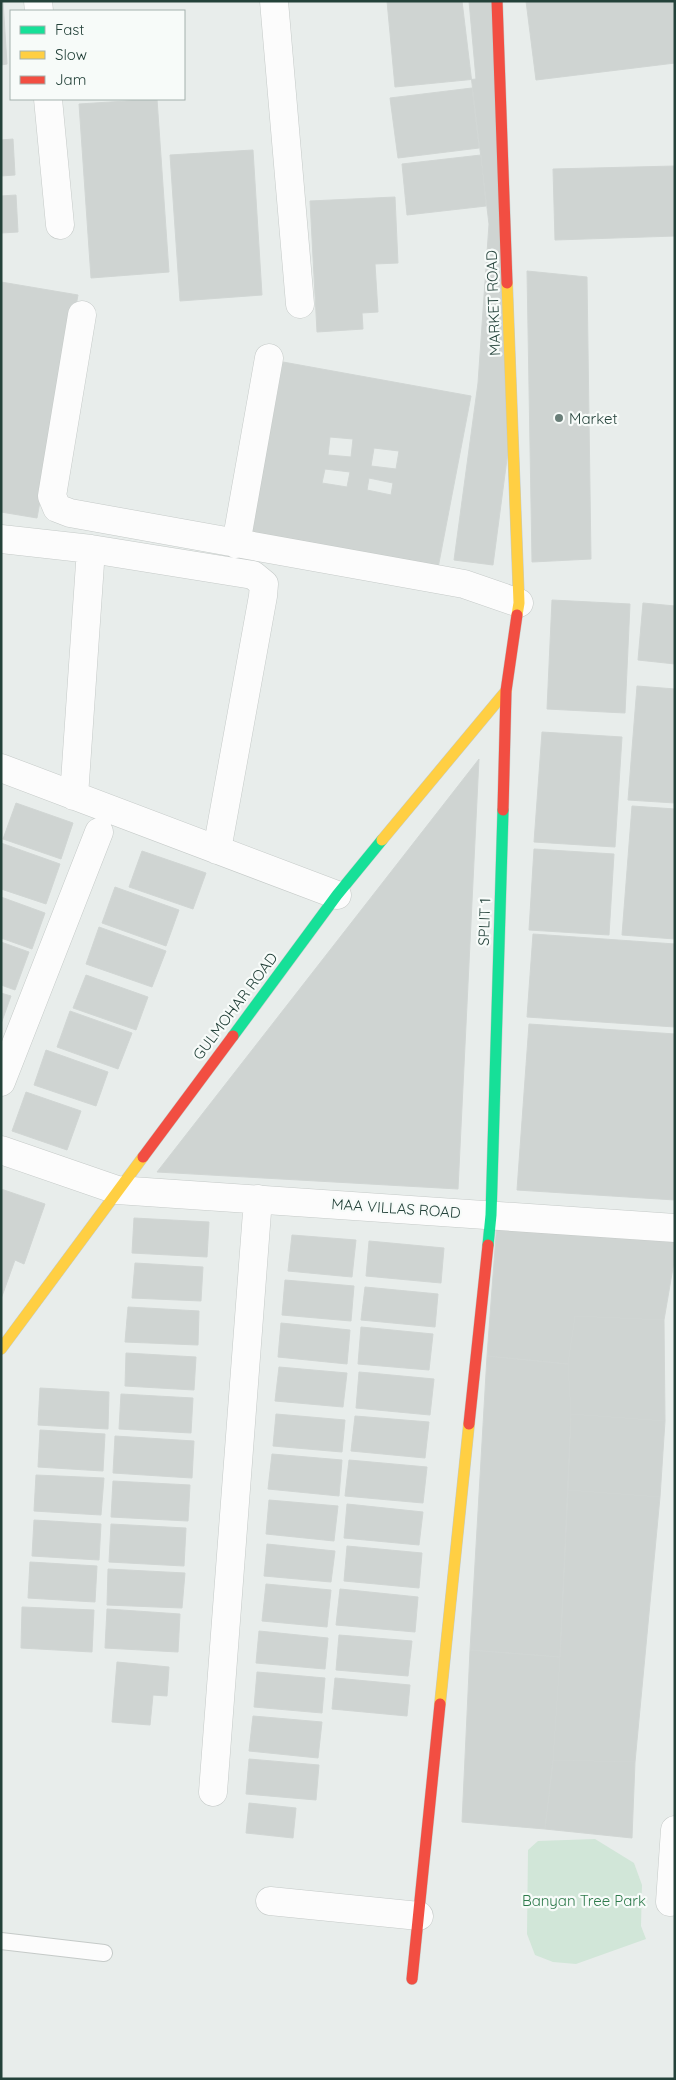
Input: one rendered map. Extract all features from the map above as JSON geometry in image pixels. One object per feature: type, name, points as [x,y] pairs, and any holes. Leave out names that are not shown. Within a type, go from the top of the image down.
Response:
[{"type":"street","points":[[274,1],[300,304]]},
{"type":"street","name":"MARKET ROAD","points":[[497,1],[519,603]]},
{"type":"street","points":[[48,100],[60,225]]},
{"type":"street","points":[[82,315],[52,496],[56,508],[70,513],[236,544],[343,561],[464,584],[519,603]]},
{"type":"street","points":[[236,544],[269,358]]},
{"type":"street","points":[[1,540],[91,549],[253,575],[264,584],[217,850]]},
{"type":"street","points":[[74,796],[91,549]]},
{"type":"street","name":"SPLIT 1","points":[[412,1979],[491,1215],[506,691],[519,603]]},
{"type":"street","name":"GULMOHAR ROAD","points":[[1,1349],[337,895],[506,691]]},
{"type":"street","points":[[1,768],[337,895]]},
{"type":"street","points":[[1,1082],[99,832]]},
{"type":"street","name":"MAA VILLAS ROAD","points":[[1,1150],[117,1190],[675,1228]]},
{"type":"street","points":[[213,1792],[258,1199]]},
{"type":"street","points":[[670,1902],[675,1830]]},
{"type":"street","points":[[270,1900],[419,1916]]},
{"type":"lane","points":[[1,1941],[104,1953]]},
{"type":"green space","name":"Banyan Tree Park","points":[[595,1839],[634,1863],[642,1885],[641,1926],[646,1939],[576,1964],[553,1962],[535,1955],[527,1934],[528,1850],[538,1841]]},
{"type":"building","points":[[1,1],[3,1],[7,64],[1,65]]},
{"type":"building","points":[[387,1],[469,1],[476,79],[395,87]]},
{"type":"building","points":[[462,1],[497,1],[512,421],[493,565],[454,560],[478,383],[489,224]]},
{"type":"building","points":[[526,1],[675,1],[675,63],[536,80]]},
{"type":"building","points":[[472,88],[479,148],[398,158],[390,98]]},
{"type":"building","points":[[157,100],[169,272],[91,278],[79,104]]},
{"type":"building","points":[[13,139],[15,175],[1,176],[1,140]]},
{"type":"building","points":[[253,150],[262,295],[180,301],[170,155]]},
{"type":"building","points":[[481,155],[486,206],[407,215],[402,164]]},
{"type":"building","points":[[675,166],[675,236],[555,240],[553,169]]},
{"type":"building","points":[[16,195],[18,232],[1,233],[1,196]]},
{"type":"building","points":[[395,197],[398,263],[375,264],[378,312],[362,313],[363,329],[317,332],[310,201]]},
{"type":"building","name":"Market","points":[[527,271],[587,277],[591,559],[532,562]]},
{"type":"building","points":[[1,282],[78,295],[37,518],[1,512]]},
{"type":"building","points":[[283,362],[471,396],[438,568],[251,534]],"holes":[[[330,437],[353,439],[351,457],[328,455]],[[374,448],[399,451],[396,469],[371,466]],[[325,469],[350,472],[347,487],[322,483]],[[369,478],[393,483],[391,495],[367,490]]]},
{"type":"building","points":[[552,600],[630,604],[625,713],[547,709]]},
{"type":"building","points":[[643,603],[675,606],[675,664],[638,660]]},
{"type":"building","points":[[637,686],[675,689],[675,803],[628,800]]},
{"type":"building","points":[[542,732],[622,737],[615,847],[534,842]]},
{"type":"building","points":[[479,759],[458,1189],[157,1172]]},
{"type":"building","points":[[16,803],[73,823],[61,859],[3,839]]},
{"type":"building","points":[[632,806],[675,809],[675,939],[622,935]]},
{"type":"building","points":[[1,843],[60,864],[46,904],[1,889]]},
{"type":"building","points":[[534,849],[614,854],[609,935],[529,930]]},
{"type":"building","points":[[142,851],[206,873],[193,909],[129,887]]},
{"type":"building","points":[[115,887],[179,910],[166,946],[102,923]]},
{"type":"building","points":[[1,897],[45,913],[32,949],[1,938]]},
{"type":"building","points":[[99,927],[166,951],[152,987],[86,964]]},
{"type":"building","points":[[533,934],[675,944],[675,1027],[527,1017]]},
{"type":"building","points":[[1,942],[29,952],[15,990],[1,985]]},
{"type":"building","points":[[86,975],[148,997],[136,1030],[73,1008]]},
{"type":"building","points":[[1,993],[11,996],[1,1024]]},
{"type":"building","points":[[70,1011],[132,1033],[118,1069],[57,1047]]},
{"type":"building","points":[[529,1024],[675,1034],[675,1200],[517,1190]]},
{"type":"building","points":[[46,1050],[108,1072],[96,1106],[34,1085]]},
{"type":"building","points":[[26,1092],[81,1111],[67,1150],[12,1131]]},
{"type":"building","points":[[1,1189],[45,1204],[24,1264],[15,1260],[1,1299]]},
{"type":"building","points":[[134,1218],[209,1222],[207,1257],[132,1253]]},
{"type":"building","points":[[497,1222],[675,1239],[675,1256],[664,1320],[575,1316],[568,1364],[487,1356]]},
{"type":"building","points":[[292,1235],[356,1240],[352,1277],[288,1271]]},
{"type":"building","points":[[369,1241],[444,1248],[441,1283],[366,1276]]},
{"type":"building","points":[[135,1263],[203,1267],[201,1301],[132,1298]]},
{"type":"building","points":[[285,1280],[354,1286],[351,1321],[282,1315]]},
{"type":"building","points":[[365,1287],[438,1294],[435,1327],[361,1320]]},
{"type":"building","points":[[128,1307],[199,1311],[198,1345],[125,1342]]},
{"type":"building","points":[[575,1316],[664,1320],[665,1421],[571,1414],[568,1364]]},
{"type":"building","points":[[281,1323],[350,1330],[347,1364],[278,1357]]},
{"type":"building","points":[[361,1327],[433,1334],[429,1370],[358,1364]]},
{"type":"building","points":[[126,1353],[196,1357],[194,1390],[125,1386]]},
{"type":"building","points":[[487,1356],[568,1364],[571,1414],[560,1657],[470,1650]]},
{"type":"building","points":[[279,1367],[347,1373],[343,1407],[275,1401]]},
{"type":"building","points":[[359,1372],[434,1379],[430,1415],[356,1408]]},
{"type":"building","points":[[40,1388],[109,1392],[108,1429],[38,1425]]},
{"type":"building","points":[[121,1394],[193,1398],[191,1433],[119,1429]]},
{"type":"building","points":[[276,1414],[345,1420],[342,1452],[273,1446]]},
{"type":"building","points":[[571,1414],[665,1421],[660,1497],[568,1490]]},
{"type":"building","points":[[355,1416],[429,1422],[425,1458],[351,1451]]},
{"type":"building","points":[[40,1430],[105,1434],[103,1471],[38,1467]]},
{"type":"building","points":[[115,1436],[194,1441],[192,1478],[113,1473]]},
{"type":"building","points":[[272,1454],[342,1460],[339,1496],[268,1489]]},
{"type":"building","points":[[349,1460],[427,1467],[423,1503],[345,1496]]},
{"type":"building","points":[[36,1475],[104,1478],[101,1515],[34,1511]]},
{"type":"building","points":[[113,1481],[190,1485],[188,1521],[111,1517]]},
{"type":"building","points":[[568,1490],[660,1497],[635,1762],[553,1760]]},
{"type":"building","points":[[269,1500],[338,1506],[334,1541],[266,1534]]},
{"type":"building","points":[[347,1504],[423,1512],[419,1545],[344,1538]]},
{"type":"building","points":[[34,1520],[101,1524],[99,1560],[32,1556]]},
{"type":"building","points":[[111,1524],[186,1528],[184,1566],[109,1562]]},
{"type":"building","points":[[267,1544],[335,1551],[331,1582],[264,1576]]},
{"type":"building","points":[[347,1546],[422,1553],[419,1588],[344,1581]]},
{"type":"building","points":[[30,1562],[97,1566],[95,1602],[28,1598]]},
{"type":"building","points":[[108,1569],[185,1573],[182,1608],[107,1605]]},
{"type":"building","points":[[266,1584],[331,1590],[327,1627],[262,1621]]},
{"type":"building","points":[[340,1589],[418,1597],[415,1632],[336,1625]]},
{"type":"building","points":[[22,1607],[94,1610],[92,1652],[21,1648]]},
{"type":"building","points":[[107,1609],[180,1614],[178,1652],[105,1648]]},
{"type":"building","points":[[259,1631],[328,1638],[325,1669],[256,1663]]},
{"type":"building","points":[[339,1635],[412,1641],[408,1676],[336,1670]]},
{"type":"building","points":[[470,1650],[560,1657],[553,1760],[545,1829],[462,1822]]},
{"type":"building","points":[[117,1662],[169,1667],[167,1696],[153,1695],[150,1725],[112,1722]]},
{"type":"building","points":[[257,1672],[325,1678],[322,1713],[254,1707]]},
{"type":"building","points":[[335,1678],[410,1685],[407,1716],[332,1709]]},
{"type":"building","points":[[253,1716],[322,1722],[318,1758],[249,1751]]},
{"type":"building","points":[[249,1759],[319,1765],[316,1800],[246,1794]]},
{"type":"building","points":[[553,1760],[635,1762],[632,1838],[545,1829]]},
{"type":"building","points":[[249,1803],[296,1808],[293,1838],[246,1833]]},
{"type":"traffic: fast","points":[[488,1245],[491,1215],[503,810]]},
{"type":"traffic: fast","points":[[233,1036],[337,895],[382,840]]},
{"type":"traffic: slow","points":[[507,283],[519,603],[517,615]]},
{"type":"traffic: slow","points":[[382,840],[506,691]]},
{"type":"traffic: slow","points":[[1,1349],[143,1157]]},
{"type":"traffic: slow","points":[[440,1704],[469,1424]]},
{"type":"traffic: jam","points":[[497,1],[507,283]]},
{"type":"traffic: jam","points":[[503,810],[506,691],[517,615]]},
{"type":"traffic: jam","points":[[143,1157],[233,1036]]},
{"type":"traffic: jam","points":[[469,1424],[488,1245]]},
{"type":"traffic: jam","points":[[412,1979],[440,1704]]},
{"type":"place","name":"Market","points":[[559,418]]}]
